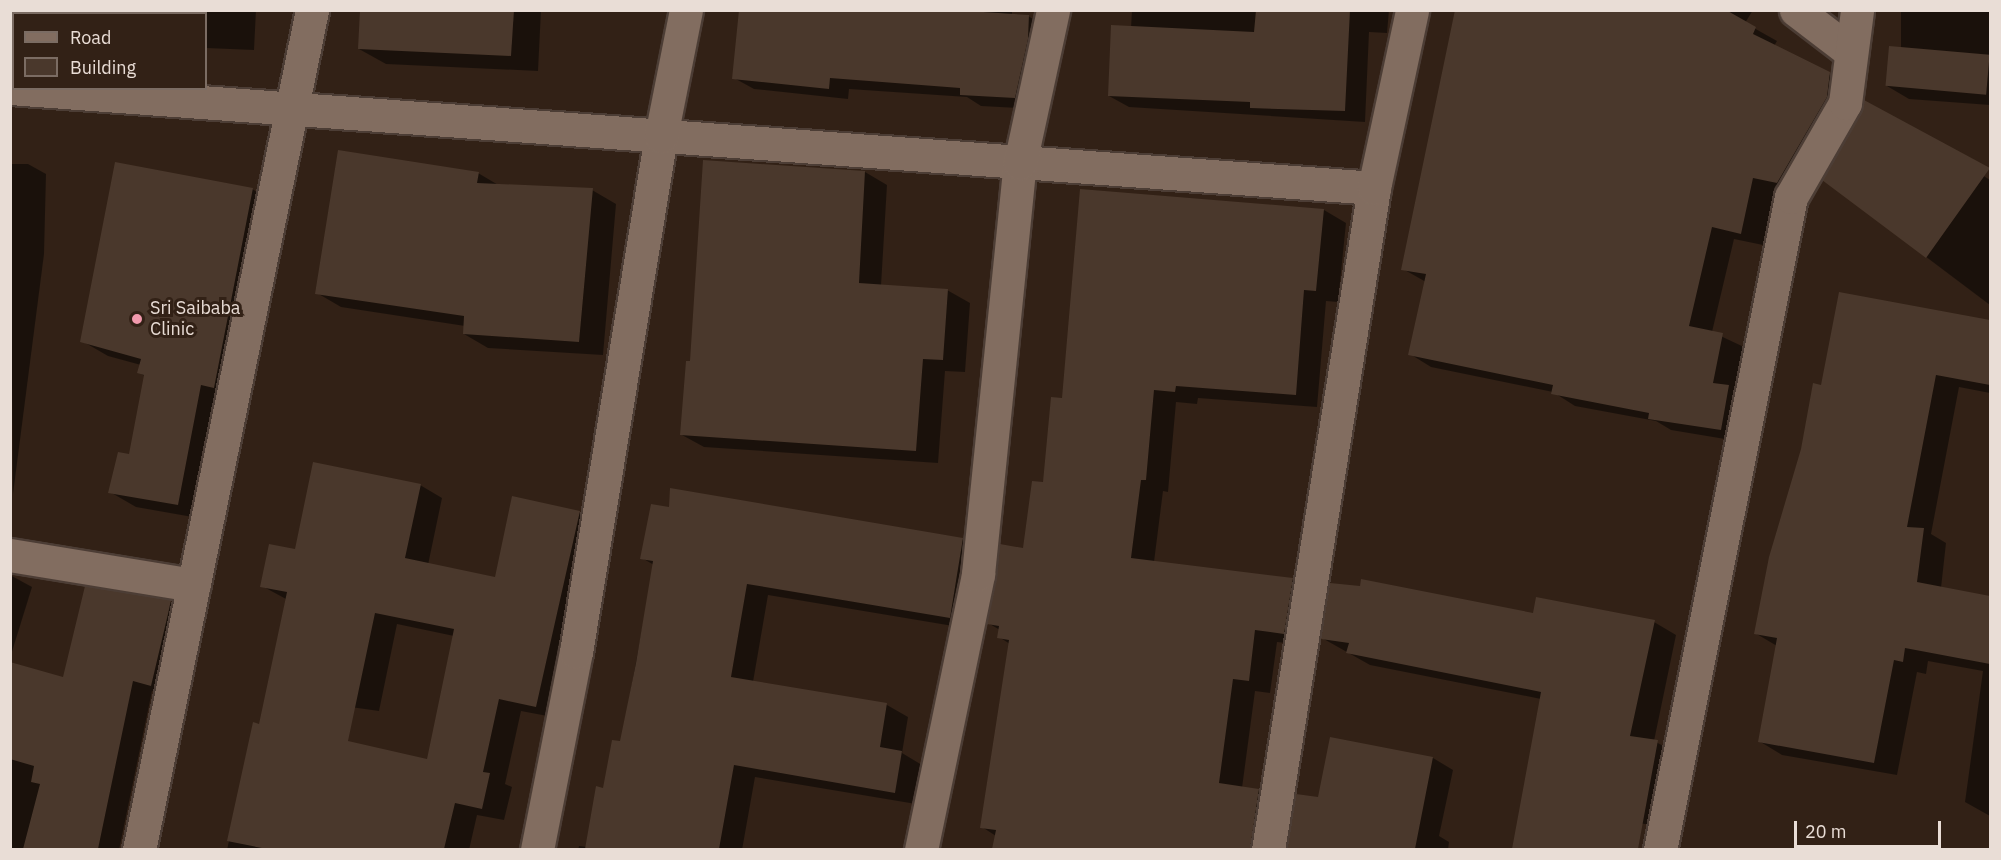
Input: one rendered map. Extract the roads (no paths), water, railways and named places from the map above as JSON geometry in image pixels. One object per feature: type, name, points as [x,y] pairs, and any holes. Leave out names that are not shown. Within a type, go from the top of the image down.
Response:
[{"type":"street","points":[[139,849],[294,110],[312,10]]},
{"type":"street","points":[[537,849],[576,652],[661,136],[686,10]]},
{"type":"street","points":[[921,849],[978,574],[1020,163],[1053,10]]},
{"type":"street","points":[[1268,849],[1374,188],[1412,10]]},
{"type":"street","points":[[1796,10],[1851,52]]},
{"type":"street","points":[[1660,849],[1791,197],[1845,103],[1857,10]]},
{"type":"street","points":[[36,90],[1374,188]]},
{"type":"street","points":[[10,555],[194,585]]},
{"type":"place","name":"Sri Saibaba Clinic","points":[[137,319]]}]
